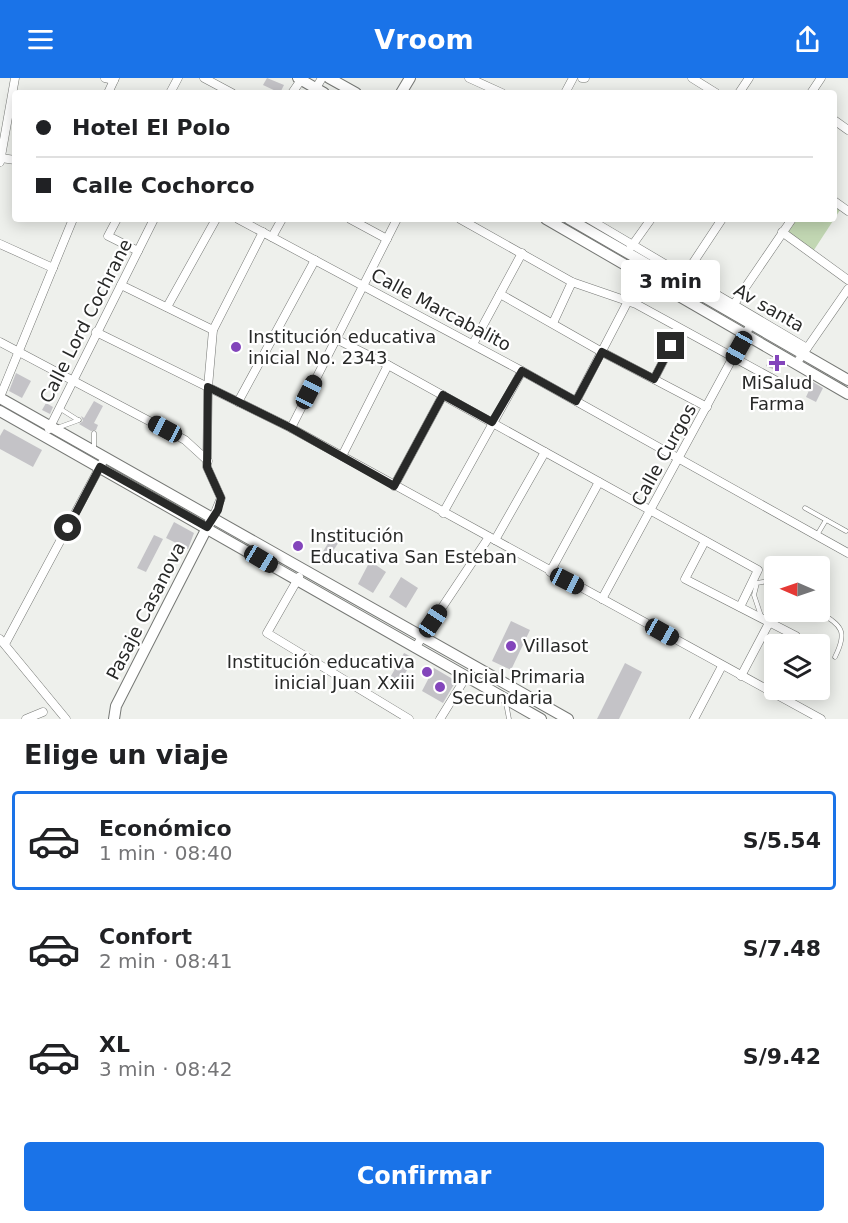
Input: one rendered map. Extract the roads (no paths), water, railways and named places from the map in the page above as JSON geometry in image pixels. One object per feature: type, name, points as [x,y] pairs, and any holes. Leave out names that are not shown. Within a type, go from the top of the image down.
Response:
[{"type":"main road","points":[[329,78],[351,90]]},
{"type":"main road","points":[[299,79],[318,90]]},
{"type":"main road","points":[[551,222],[745,337],[848,394]]},
{"type":"main road","points":[[575,222],[631,248],[732,309],[751,324],[805,351],[848,380]]},
{"type":"main road","points":[[0,398],[103,463],[300,575],[568,719]]},
{"type":"main road","points":[[0,411],[50,431],[93,452],[103,463]]},
{"type":"main road","name":"Pasaje Casanova","points":[[114,719],[116,706],[210,524]]},
{"type":"main road","points":[[300,575],[415,648],[541,719]]},
{"type":"street","points":[[105,78],[114,79]]},
{"type":"street","points":[[204,78],[226,90]]},
{"type":"street","points":[[469,78],[495,90]]},
{"type":"street","points":[[692,78],[711,90]]},
{"type":"street","points":[[0,160],[12,94]]},
{"type":"street","points":[[0,398],[72,222]]},
{"type":"street","points":[[115,222],[108,236],[138,251]]},
{"type":"street","name":"Calle Lord Cochrane","points":[[50,431],[72,380],[152,222]]},
{"type":"street","points":[[167,307],[214,222]]},
{"type":"street","name":"Calle Marcabalito","points":[[244,222],[473,344],[848,553]]},
{"type":"street","points":[[272,237],[280,222]]},
{"type":"street","points":[[356,222],[387,238]]},
{"type":"street","points":[[291,428],[395,222]]},
{"type":"street","points":[[465,222],[572,282],[627,303],[636,304],[784,385]]},
{"type":"street","points":[[593,222],[631,248]]},
{"type":"street","points":[[621,263],[649,222]]},
{"type":"street","points":[[682,279],[720,222]]},
{"type":"street","points":[[732,309],[790,222]]},
{"type":"street","points":[[210,524],[221,498],[208,461],[208,387],[213,330],[263,232]]},
{"type":"street","points":[[782,232],[848,280]]},
{"type":"street","points":[[0,244],[53,268]]},
{"type":"street","points":[[473,344],[522,253]]},
{"type":"street","points":[[238,402],[315,260]]},
{"type":"street","points":[[552,323],[572,282]]},
{"type":"street","points":[[121,285],[213,330]]},
{"type":"street","points":[[796,364],[848,290]]},
{"type":"street","points":[[500,294],[602,352],[707,407]]},
{"type":"street","points":[[576,401],[627,303]]},
{"type":"street","name":"Av santa","points":[[732,309],[805,351]]},
{"type":"street","name":"Calle Curgos","points":[[602,598],[751,324]]},
{"type":"street","points":[[654,379],[680,329]]},
{"type":"street","points":[[96,333],[291,428],[821,719]]},
{"type":"street","points":[[336,339],[443,395],[758,570],[740,607]]},
{"type":"street","points":[[0,342],[185,440],[208,461]]},
{"type":"street","points":[[342,456],[388,365]]},
{"type":"street","points":[[443,513],[522,371]]},
{"type":"street","points":[[394,486],[443,395]]},
{"type":"street","points":[[415,648],[492,539],[545,452]]},
{"type":"street","points":[[66,719],[2,641],[103,463]]},
{"type":"street","points":[[550,572],[599,482]]},
{"type":"street","points":[[705,541],[685,579],[792,634]]},
{"type":"street","points":[[300,575],[267,633],[410,719]]},
{"type":"street","points":[[741,676],[769,623]]},
{"type":"street","points":[[694,719],[723,666]]},
{"type":"street","points":[[440,719],[466,677]]},
{"type":"street","points":[[26,719],[43,712]]},
{"type":"lane","points":[[50,431],[79,420],[59,408]]},
{"type":"lane","points":[[93,452],[94,433]]},
{"type":"lane","points":[[805,508],[846,531]]},
{"type":"lane","points":[[817,536],[826,519]]},
{"type":"lane","points":[[761,618],[754,590],[757,583],[764,582]]},
{"type":"lane","points":[[830,618],[836,622],[842,632],[843,641],[835,657]]},
{"type":"lane","points":[[505,699],[509,719]]},
{"type":"place","name":"Institución educativa inicial No. 2343","points":[[236,347]]},
{"type":"place","name":"MiSalud Farma","points":[[777,363]]},
{"type":"place","name":"Institución Educativa San Esteban","points":[[298,546]]},
{"type":"place","name":"Villasot","points":[[511,646]]},
{"type":"place","name":"Institución educativa inicial Juan Xxiii","points":[[427,672]]},
{"type":"place","name":"Inicial Primaria Secundaria","points":[[440,687]]}]
